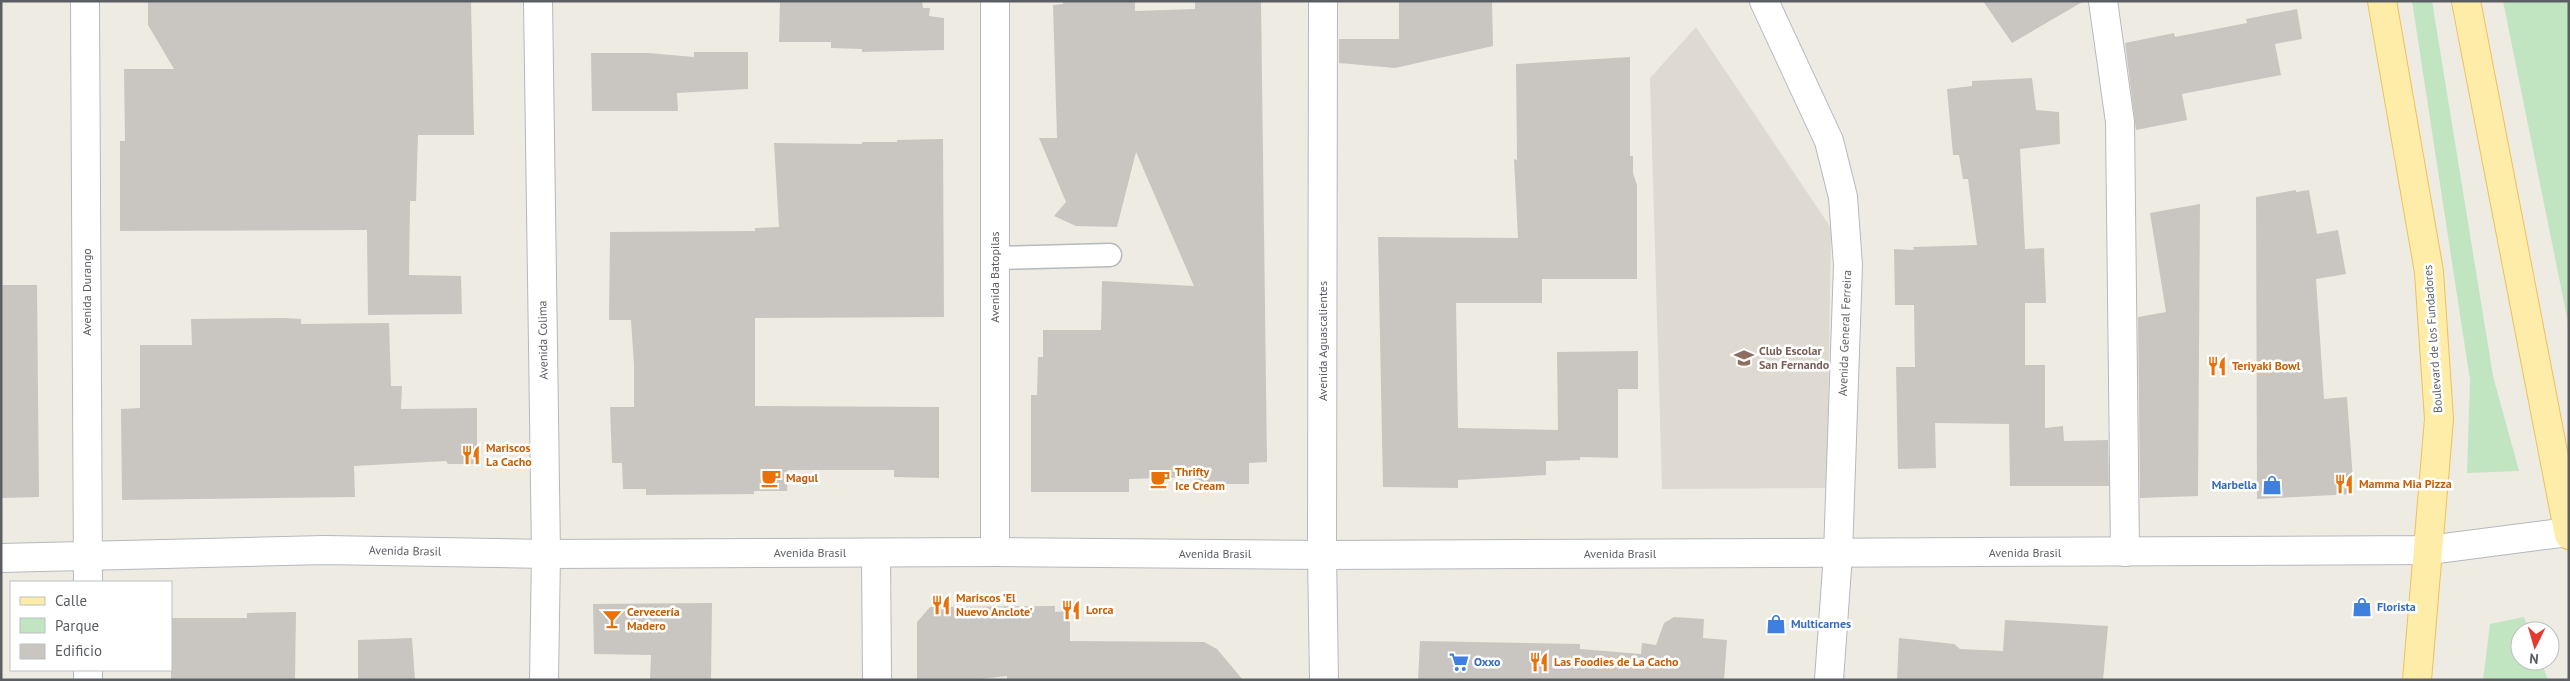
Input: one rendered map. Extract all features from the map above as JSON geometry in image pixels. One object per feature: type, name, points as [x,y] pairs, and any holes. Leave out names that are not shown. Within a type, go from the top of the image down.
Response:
[{"type":"main road","name":"Boulevard de los Fundadores","points":[[2382,1],[2429,272],[2439,420],[2417,680]]},
{"type":"main road","points":[[2466,1],[2568,533]]},
{"type":"street","name":"Avenida Durango","points":[[85,1],[88,569]]},
{"type":"street","name":"Avenida Colima","points":[[538,1],[546,554],[544,680]]},
{"type":"street","name":"Avenida Batopilas","points":[[995,1],[995,552]]},
{"type":"street","name":"Avenida Aguascalientes","points":[[1323,1],[1322,555],[1324,680]]},
{"type":"street","name":"Avenida General Ferreira","points":[[1764,1],[1829,141],[1843,197],[1848,265],[1838,554],[1829,680]]},
{"type":"street","points":[[2103,1],[2120,122],[2125,552]]},
{"type":"street","name":"Avenida Brasil","points":[[1,558],[88,569],[325,550],[546,554],[995,552],[1322,555],[2428,550],[2568,533]]},
{"type":"street","points":[[876,552],[877,680]]},
{"type":"lane","points":[[995,258],[1110,255]]},
{"type":"shaded area","name":"Club Escolar San Fernando","points":[[1696,27],[1831,228],[1827,488],[1662,489],[1650,78]]},
{"type":"green space","points":[[2412,1],[2432,1],[2493,376],[2519,471],[2467,473],[2470,380]]},
{"type":"green space","points":[[2503,1],[2569,1],[2569,327]]},
{"type":"green space","points":[[2524,617],[2525,621],[2510,621],[2510,671],[2545,671],[2548,680],[2483,680],[2490,624]]},
{"type":"building","points":[[148,1],[471,1],[474,135],[418,135],[416,201],[410,201],[409,275],[461,276],[462,314],[368,315],[367,230],[120,231],[120,141],[125,141],[124,69],[174,69],[148,25]]},
{"type":"building","points":[[780,1],[922,1],[923,8],[930,8],[929,16],[944,18],[944,50],[862,52],[862,49],[831,48],[831,42],[779,42]]},
{"type":"building","points":[[1063,1],[1135,1],[1135,11],[1195,9],[1195,1],[1261,1],[1267,462],[1249,463],[1249,484],[1195,484],[1195,477],[1129,479],[1129,492],[1031,492],[1031,395],[1037,395],[1038,357],[1043,357],[1043,330],[1101,330],[1102,281],[1194,286],[1136,152],[1117,227],[1076,226],[1054,216],[1066,202],[1039,138],[1057,138],[1053,5],[1063,4]]},
{"type":"building","points":[[1399,1],[1492,1],[1493,46],[1395,68],[1339,63],[1339,39],[1399,39]]},
{"type":"building","points":[[1983,1],[2084,1],[2012,43]]},
{"type":"building","points":[[2297,9],[2302,39],[2275,44],[2281,75],[2182,94],[2187,120],[2136,130],[2125,43],[2174,33],[2175,37],[2247,23],[2246,19]]},
{"type":"building","points":[[694,52],[748,52],[748,89],[677,93],[678,111],[592,111],[591,53],[648,53],[694,57]]},
{"type":"building","points":[[1630,57],[1630,156],[1633,156],[1633,173],[1637,185],[1637,279],[1542,279],[1542,303],[1456,303],[1458,428],[1558,430],[1557,352],[1638,351],[1638,389],[1618,389],[1618,458],[1580,457],[1580,460],[1546,461],[1546,475],[1458,480],[1458,488],[1383,487],[1378,237],[1518,238],[1514,159],[1517,160],[1516,64]]},
{"type":"building","points":[[2032,78],[2036,110],[2059,112],[2060,144],[2020,149],[2025,249],[2044,248],[2046,303],[2025,303],[2025,365],[2045,365],[2045,428],[2063,426],[2064,441],[2108,440],[2109,486],[2010,486],[2009,424],[1935,423],[1936,468],[1898,469],[1896,367],[1915,367],[1914,305],[1895,305],[1894,249],[1914,250],[1913,247],[1977,245],[1968,179],[1963,179],[1959,155],[1953,155],[1947,89],[1972,86],[1972,81]]},
{"type":"building","points":[[943,139],[944,317],[755,318],[755,406],[939,407],[939,478],[894,477],[894,470],[788,470],[787,491],[754,491],[754,494],[646,495],[646,489],[623,489],[622,463],[612,463],[610,407],[634,407],[634,365],[631,320],[609,320],[610,232],[755,231],[755,228],[779,227],[774,143],[862,144],[862,142]]},
{"type":"building","points":[[2296,190],[2296,192],[2309,190],[2317,234],[2338,230],[2346,274],[2316,279],[2324,399],[2347,397],[2354,494],[2257,499],[2256,197]]},
{"type":"building","points":[[2200,204],[2198,496],[2140,498],[2138,317],[2166,312],[2150,213]]},
{"type":"building","points":[[1,285],[37,285],[39,497],[1,498]]},
{"type":"building","points":[[191,319],[301,319],[301,324],[389,323],[391,386],[402,386],[401,409],[477,408],[477,464],[448,464],[446,461],[354,466],[355,497],[122,500],[121,409],[140,408],[140,345],[192,345]]},
{"type":"building","points":[[712,603],[711,680],[650,680],[651,655],[594,654],[593,604]]},
{"type":"building","points":[[1055,606],[1055,612],[1070,611],[1070,641],[1204,642],[1217,649],[1243,680],[1007,680],[1007,676],[972,680],[917,680],[917,622],[930,607]]},
{"type":"building","points":[[296,612],[295,680],[171,680],[172,618],[247,618],[247,613]]},
{"type":"building","points":[[1674,617],[1704,619],[1703,638],[1727,640],[1724,680],[1418,680],[1420,641],[1580,644],[1580,649],[1641,654],[1642,643],[1656,645],[1664,623]]},
{"type":"building","points":[[2005,620],[2108,626],[2103,680],[1897,680],[1899,638],[1954,644],[1960,649],[2003,651]]},
{"type":"building","points":[[412,638],[415,680],[358,680],[358,640]]},
{"type":"place","name":"Club Escolar San Fernando","points":[[1744,358]]},
{"type":"place","name":"Teriyaki Bowl","points":[[2217,366]]},
{"type":"place","name":"Mariscos La Cacho","points":[[471,455]]},
{"type":"place","name":"Magul","points":[[771,478]]},
{"type":"place","name":"Thrifty Ice Cream","points":[[1160,479]]},
{"type":"place","name":"Mamma Mia Pizza","points":[[2344,484]]},
{"type":"place","name":"Marbella","points":[[2272,485]]},
{"type":"place","name":"Mariscos 'El Nuevo Anclote'","points":[[941,605]]},
{"type":"place","name":"Florista","points":[[2362,607]]},
{"type":"place","name":"Lorca","points":[[1071,610]]},
{"type":"place","name":"Cervecería Madero","points":[[612,619]]},
{"type":"place","name":"Multicarnes","points":[[1776,624]]},
{"type":"place","name":"Oxxo","points":[[1459,662]]},
{"type":"place","name":"Las Foodies de La Cacho","points":[[1539,662]]}]
